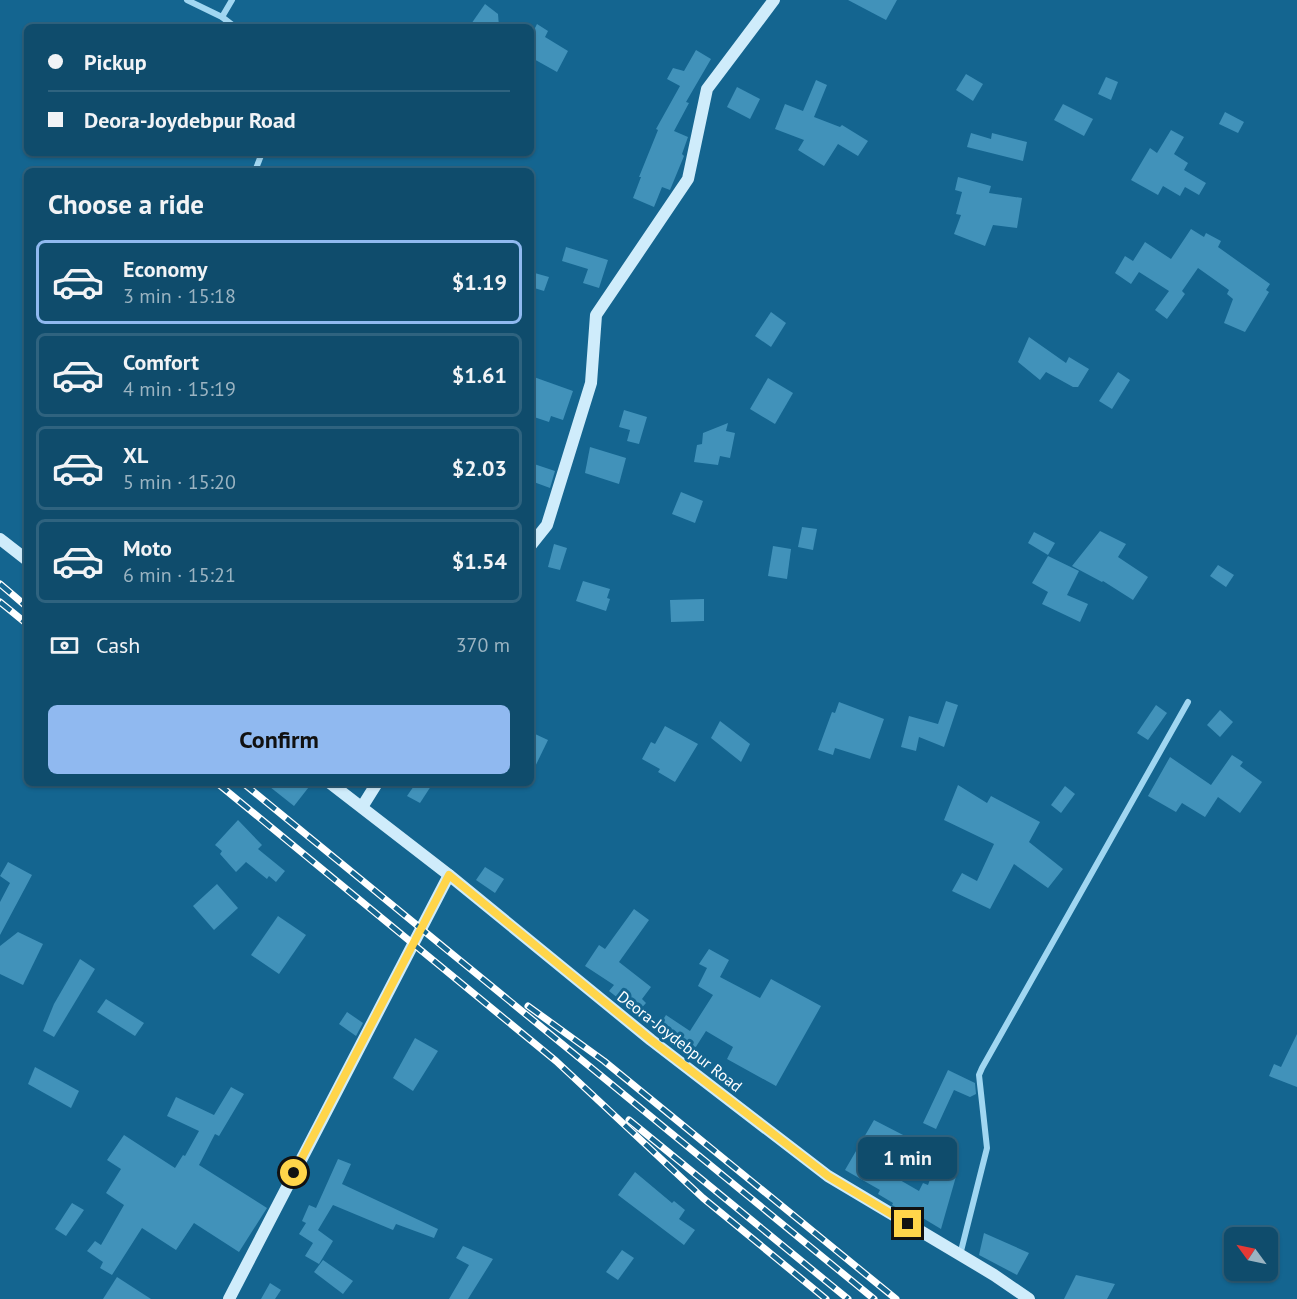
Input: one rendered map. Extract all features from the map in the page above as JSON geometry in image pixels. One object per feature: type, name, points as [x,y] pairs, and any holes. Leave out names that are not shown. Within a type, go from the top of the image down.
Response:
[{"type":"street","points":[[188,0],[231,24]]},
{"type":"street","points":[[222,17],[232,0]]},
{"type":"street","points":[[534,541],[547,525],[591,383],[596,315],[688,179],[706,89],[774,0]]},
{"type":"street","points":[[0,539],[24,558]]},
{"type":"street","points":[[960,1255],[987,1148],[980,1075],[982,1068],[1188,702]]},
{"type":"street","name":"Deora-Joydebpur Road","points":[[334,786],[449,875],[651,1040],[828,1176],[1029,1299]]},
{"type":"street","points":[[362,807],[375,786]]},
{"type":"street","points":[[229,1299],[449,875]]},
{"type":"building","points":[[848,0],[897,0],[886,20]]},
{"type":"building","points":[[485,4],[498,14],[499,24],[471,24]]},
{"type":"building","points":[[537,24],[548,31],[545,37],[568,51],[557,72],[534,59],[534,30]]},
{"type":"building","points":[[696,50],[711,59],[686,102],[689,103],[674,131],[688,137],[682,154],[684,156],[670,190],[662,187],[654,207],[633,198],[658,130],[656,129],[680,86],[667,79],[673,68],[684,71]]},
{"type":"building","points":[[966,74],[983,84],[973,101],[956,90]]},
{"type":"building","points":[[1106,77],[1118,82],[1111,100],[1098,94]]},
{"type":"building","points":[[816,80],[827,85],[814,117],[840,127],[842,125],[868,141],[858,156],[838,144],[824,166],[798,150],[804,140],[775,129],[785,104],[803,111]]},
{"type":"building","points":[[737,87],[760,99],[750,119],[727,107]]},
{"type":"building","points":[[1063,104],[1093,119],[1084,136],[1054,120]]},
{"type":"building","points":[[1225,112],[1244,122],[1238,133],[1219,124]]},
{"type":"building","points":[[1171,130],[1184,137],[1174,154],[1188,163],[1184,170],[1206,183],[1199,195],[1185,187],[1180,196],[1163,186],[1158,195],[1131,180],[1150,148],[1157,153]]},
{"type":"building","points":[[971,133],[991,139],[992,133],[1027,142],[1023,161],[967,147]]},
{"type":"building","points":[[958,177],[991,186],[989,193],[1022,198],[1017,228],[993,225],[985,246],[954,234],[961,215],[956,214],[962,192],[955,190]]},
{"type":"building","points":[[1191,229],[1204,237],[1206,233],[1221,241],[1218,247],[1270,284],[1266,290],[1269,292],[1245,332],[1224,323],[1233,299],[1227,294],[1229,290],[1198,268],[1182,291],[1185,294],[1167,319],[1155,310],[1169,291],[1139,272],[1131,284],[1115,273],[1125,256],[1133,261],[1145,242],[1171,259]]},
{"type":"building","points":[[566,247],[608,260],[599,288],[583,283],[588,269],[562,261]]},
{"type":"building","points":[[534,273],[549,277],[544,291],[534,288]]},
{"type":"building","points":[[771,312],[786,323],[771,347],[755,336]]},
{"type":"building","points":[[1029,337],[1066,363],[1069,357],[1089,369],[1078,387],[1073,387],[1046,372],[1040,380],[1018,362]]},
{"type":"building","points":[[1118,372],[1130,380],[1112,409],[1099,401]]},
{"type":"building","points":[[534,377],[573,391],[563,420],[551,416],[549,422],[534,417]]},
{"type":"building","points":[[768,378],[793,393],[775,424],[750,409]]},
{"type":"building","points":[[624,410],[647,417],[639,444],[627,441],[630,430],[619,427]]},
{"type":"building","points":[[728,423],[726,431],[735,433],[730,458],[720,456],[718,465],[694,462],[697,445],[702,444],[703,433]]},
{"type":"building","points":[[590,447],[626,458],[619,484],[585,473]]},
{"type":"building","points":[[534,464],[555,471],[550,488],[534,482]]},
{"type":"building","points":[[681,492],[703,501],[695,523],[672,514]]},
{"type":"building","points":[[802,527],[817,529],[813,550],[798,547]]},
{"type":"building","points":[[1100,531],[1126,544],[1118,557],[1148,577],[1133,600],[1103,581],[1072,566]]},
{"type":"building","points":[[1034,532],[1055,543],[1048,555],[1028,543]]},
{"type":"building","points":[[554,544],[567,548],[560,570],[548,567]]},
{"type":"building","points":[[773,546],[791,549],[787,579],[768,576]]},
{"type":"building","points":[[1048,556],[1079,571],[1067,595],[1088,604],[1080,622],[1042,604],[1048,592],[1032,583]]},
{"type":"building","points":[[1218,565],[1234,575],[1226,587],[1210,576]]},
{"type":"building","points":[[583,581],[610,589],[606,611],[576,601]]},
{"type":"building","points":[[704,599],[704,621],[671,622],[670,600]]},
{"type":"building","points":[[946,701],[958,705],[944,747],[919,737],[916,751],[901,747],[909,716],[938,724]]},
{"type":"building","points":[[839,702],[884,719],[870,759],[835,748],[833,755],[818,750],[832,712],[835,713]]},
{"type":"building","points":[[1156,705],[1167,713],[1148,740],[1137,733]]},
{"type":"building","points":[[1220,710],[1233,722],[1220,737],[1207,725]]},
{"type":"building","points":[[720,721],[750,744],[741,762],[711,738]]},
{"type":"building","points":[[665,726],[698,744],[675,782],[658,772],[660,769],[642,759],[651,742],[655,744]]},
{"type":"building","points":[[535,734],[548,740],[534,769]]},
{"type":"building","points":[[1232,755],[1243,762],[1240,766],[1262,782],[1240,813],[1218,797],[1205,817],[1182,803],[1176,812],[1148,796],[1170,757],[1211,785]]},
{"type":"building","points":[[958,785],[987,803],[991,796],[1040,822],[1029,842],[1063,869],[1048,888],[1014,864],[990,909],[952,891],[962,873],[977,881],[994,844],[944,820]]},
{"type":"building","points":[[269,786],[310,786],[294,806]]},
{"type":"building","points":[[414,786],[431,786],[420,803],[407,796]]},
{"type":"building","points":[[1065,786],[1075,794],[1061,813],[1051,805]]},
{"type":"building","points":[[238,820],[262,845],[258,849],[285,871],[276,882],[269,876],[267,879],[246,862],[236,872],[220,854],[222,851],[215,845]]},
{"type":"building","points":[[8,862],[32,875],[0,935],[0,902],[10,883],[0,876]]},
{"type":"building","points":[[485,867],[504,879],[495,893],[476,880]]},
{"type":"building","points":[[217,884],[238,908],[214,930],[193,906]]},
{"type":"building","points":[[634,909],[649,920],[619,962],[651,987],[642,999],[646,1003],[637,1013],[609,991],[614,985],[585,966],[599,945],[605,949]]},
{"type":"building","points":[[278,916],[306,935],[279,974],[251,955]]},
{"type":"building","points":[[18,932],[43,944],[23,985],[0,974],[0,946]]},
{"type":"building","points":[[709,949],[729,960],[720,977],[760,998],[771,979],[821,1006],[776,1086],[727,1059],[733,1047],[706,1031],[692,1053],[657,1029],[666,1015],[690,1031],[713,995],[698,986],[707,968],[699,964]]},
{"type":"building","points":[[80,959],[95,969],[54,1037],[43,1031],[54,1004]]},
{"type":"building","points":[[106,999],[144,1023],[135,1036],[97,1012]]},
{"type":"building","points":[[347,1012],[363,1023],[356,1036],[339,1024]]},
{"type":"building","points":[[1297,1034],[1297,1087],[1269,1076],[1274,1064],[1281,1067]]},
{"type":"building","points":[[415,1038],[438,1051],[413,1091],[393,1078]]},
{"type":"building","points":[[35,1067],[79,1091],[71,1108],[28,1084]]},
{"type":"building","points":[[948,1070],[975,1083],[976,1094],[970,1097],[954,1090],[936,1129],[923,1123]]},
{"type":"building","points":[[231,1087],[244,1094],[219,1136],[215,1134],[199,1165],[267,1208],[239,1252],[194,1223],[176,1250],[142,1228],[112,1275],[100,1268],[103,1262],[87,1251],[95,1241],[101,1245],[124,1205],[106,1193],[121,1169],[107,1160],[124,1135],[175,1168],[183,1155],[185,1156],[199,1131],[167,1116],[176,1097],[214,1115]]},
{"type":"building","points":[[874,1120],[907,1137],[886,1172],[919,1191],[923,1183],[928,1185],[934,1168],[957,1173],[941,1229],[921,1217],[919,1221],[892,1205],[893,1203],[878,1194],[880,1190],[845,1170]]},
{"type":"building","points":[[338,1159],[351,1164],[342,1184],[438,1229],[434,1238],[396,1224],[393,1230],[333,1205],[318,1230],[333,1241],[319,1264],[305,1256],[313,1243],[299,1234],[306,1223],[302,1221],[309,1205],[316,1208]]},
{"type":"building","points":[[635,1172],[672,1203],[674,1201],[685,1210],[679,1219],[695,1230],[684,1245],[618,1195]]},
{"type":"building","points":[[72,1203],[84,1210],[66,1236],[55,1229]]},
{"type":"building","points":[[984,1233],[1029,1253],[1017,1275],[979,1255]]},
{"type":"building","points":[[463,1246],[493,1259],[468,1299],[449,1299],[469,1265],[456,1258]]},
{"type":"building","points":[[622,1250],[634,1258],[618,1280],[606,1272]]},
{"type":"building","points":[[323,1260],[353,1281],[343,1294],[314,1272]]},
{"type":"building","points":[[1076,1275],[1115,1284],[1107,1299],[1064,1299]]},
{"type":"building","points":[[117,1277],[151,1299],[103,1299]]},
{"type":"building","points":[[270,1283],[281,1290],[275,1299],[261,1299]]},
{"type":"railway","points":[[0,584],[24,604]]},
{"type":"railway","points":[[0,602],[24,622]]},
{"type":"railway","points":[[221,786],[556,1061],[703,1198],[826,1299]]},
{"type":"railway","points":[[247,786],[874,1299]]},
{"type":"railway","points":[[528,1006],[604,1061],[896,1299]]},
{"type":"railway","points":[[629,1120],[848,1299]]},
{"type":"route","points":[[294,1173],[449,875],[651,1040],[828,1176],[908,1224]]}]
